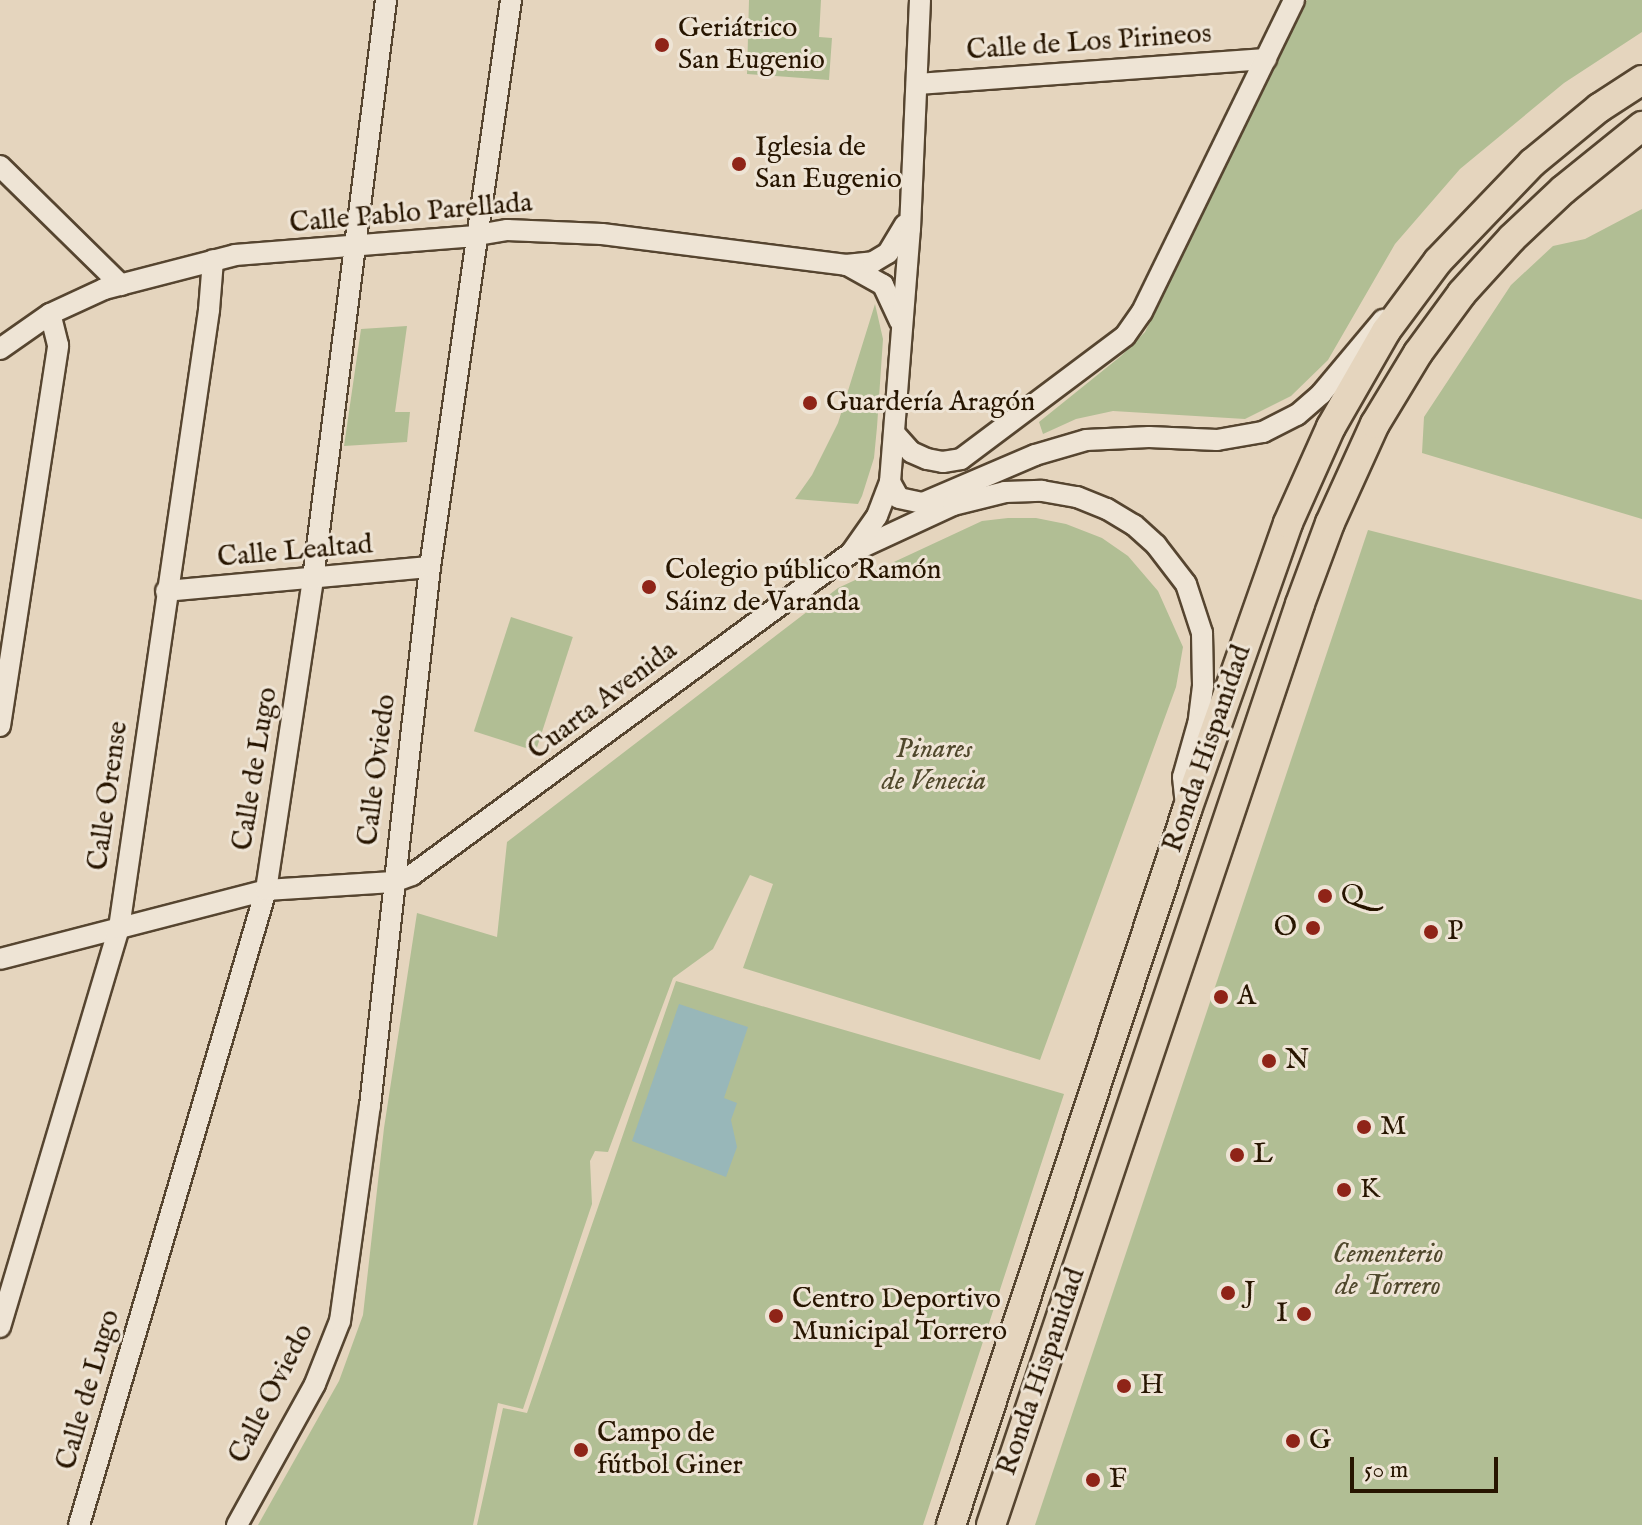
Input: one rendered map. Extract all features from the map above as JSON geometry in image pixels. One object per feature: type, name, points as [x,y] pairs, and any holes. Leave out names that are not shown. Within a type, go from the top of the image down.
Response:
[{"type":"highway","name":"Ronda Hispanidad","points":[[951,1525],[1187,810],[1306,480],[1351,389],[1403,306],[1438,261],[1532,163],[1599,108],[1642,80]]},
{"type":"highway","name":"Ronda Hispanidad","points":[[991,1525],[1300,604],[1330,523],[1369,436],[1418,353],[1462,293],[1512,238],[1563,190],[1642,126]]},
{"type":"street","name":"Calle de Lugo","points":[[79,1525],[266,890],[313,579],[386,0]]},
{"type":"street","name":"Calle Oviedo","points":[[237,1525],[315,1384],[340,1321],[370,1106],[430,567],[511,0]]},
{"type":"street","name":"Cuarta Avenida","points":[[393,882],[430,865],[851,553],[877,516],[890,482],[895,434],[903,337],[920,0]]},
{"type":"street","points":[[895,434],[911,452],[927,459],[943,462],[961,459],[1125,336],[1142,312],[1294,0]]},
{"type":"street","name":"Calle de Los Pirineos","points":[[917,84],[1266,59]]},
{"type":"street","points":[[0,166],[121,285]]},
{"type":"street","name":"Calle Pablo Parellada","points":[[0,349],[50,314],[121,285],[235,255],[357,247],[507,230],[602,234],[846,265],[873,262],[888,253],[904,228],[910,202]]},
{"type":"street","name":"Calle Orense","points":[[0,1327],[119,928],[209,310],[213,260]]},
{"type":"street","name":"Calle Pablo Parellada","points":[[846,265],[872,277],[891,294],[903,337]]},
{"type":"street","points":[[890,482],[899,498],[923,503],[1035,455],[1086,440],[1241,438],[1263,432],[1297,415],[1321,394],[1376,327],[1403,306]]},
{"type":"street","points":[[0,726],[58,345],[50,314]]},
{"type":"street","points":[[851,553],[953,505],[1005,492],[1042,491],[1077,497],[1107,509],[1134,525],[1156,545],[1186,584],[1202,633],[1201,708],[1183,777],[1187,810]]},
{"type":"street","name":"Calle Lealtad","points":[[166,591],[430,567]]},
{"type":"street","points":[[0,959],[266,890],[393,882]]},
{"type":"green space","points":[[749,0],[821,0],[819,37],[832,38],[829,80],[747,74]]},
{"type":"green space","points":[[1307,0],[1642,0],[1642,32],[1564,83],[1460,169],[1395,244],[1328,360],[1291,396],[1245,419],[1113,411],[1076,419],[1043,434],[1039,422],[1121,356],[1145,332]]},
{"type":"green space","points":[[1642,209],[1642,519],[1422,453],[1424,417],[1511,285],[1553,246],[1585,239]]},
{"type":"green space","points":[[875,304],[883,339],[874,458],[862,496],[858,504],[795,499],[812,475],[838,423]]},
{"type":"green space","points":[[407,326],[395,412],[410,412],[407,442],[344,446],[361,329]]},
{"type":"green space","name":"Pinares de Venecia","points":[[1036,518],[1066,524],[1102,538],[1128,556],[1158,591],[1183,647],[1176,687],[1040,1060],[743,968],[773,884],[750,875],[713,949],[673,978],[608,1152],[595,1151],[590,1161],[592,1204],[523,1409],[498,1403],[473,1525],[258,1525],[339,1381],[363,1315],[384,1128],[417,913],[497,937],[507,842],[838,588],[982,521]]},
{"type":"green space","name":"Cementerio de Torrero","points":[[1368,530],[1642,600],[1642,1525],[1035,1525]]},
{"type":"green space","points":[[511,617],[573,637],[536,751],[474,731]]},
{"type":"green space","name":"Centro Deportivo Municipal Torrero","points":[[676,981],[1064,1094],[923,1525],[477,1525],[503,1408],[527,1413]]},
{"type":"water","points":[[679,1004],[748,1027],[724,1098],[737,1103],[731,1120],[737,1147],[726,1177],[632,1141]]},
{"type":"place","name":"Geriátrico San Eugenio","points":[[662,45]]},
{"type":"place","name":"Iglesia de San Eugenio","points":[[739,164]]},
{"type":"place","name":"Guardería Aragón","points":[[810,403]]},
{"type":"place","name":"Colegio público Ramón Sáinz de Varanda","points":[[649,587]]},
{"type":"place","name":"Q","points":[[1325,896]]},
{"type":"place","name":"O","points":[[1313,928]]},
{"type":"place","name":"P","points":[[1431,932]]},
{"type":"place","name":"A","points":[[1221,997]]},
{"type":"place","name":"N","points":[[1269,1061]]},
{"type":"place","name":"M","points":[[1364,1127]]},
{"type":"place","name":"L","points":[[1237,1155]]},
{"type":"place","name":"K","points":[[1344,1190]]},
{"type":"place","name":"J","points":[[1228,1293]]},
{"type":"place","name":"I","points":[[1304,1314]]},
{"type":"place","name":"Centro Deportivo Municipal Torrero","points":[[776,1316]]},
{"type":"place","name":"H","points":[[1124,1386]]},
{"type":"place","name":"G","points":[[1293,1441]]},
{"type":"place","name":"Campo de fútbol Giner","points":[[581,1450]]},
{"type":"place","name":"F","points":[[1093,1480]]}]
